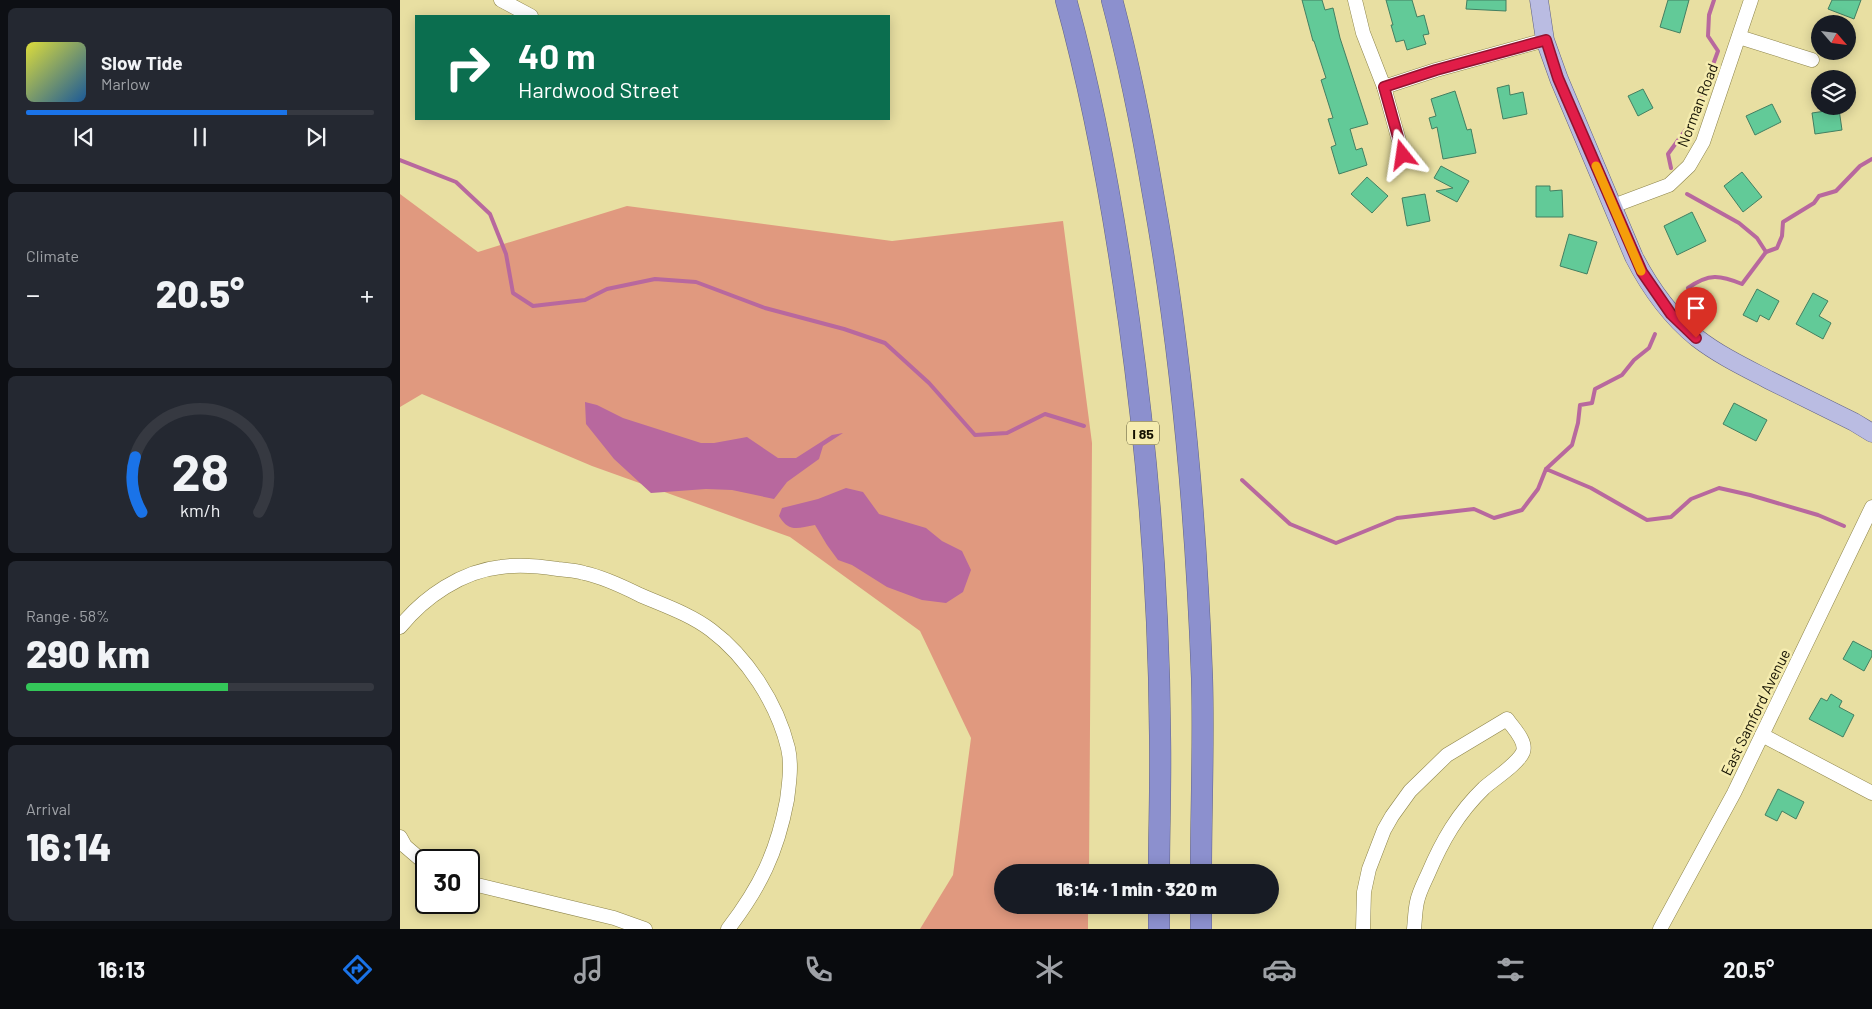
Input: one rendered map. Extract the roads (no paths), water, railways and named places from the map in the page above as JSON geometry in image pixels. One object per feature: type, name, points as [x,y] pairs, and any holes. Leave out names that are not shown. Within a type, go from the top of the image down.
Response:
[{"type":"highway","name":"I 85","points":[[1066,0],[1083,62],[1117,233],[1139,391],[1151,520],[1158,651],[1160,736],[1159,864]]},
{"type":"highway","points":[[1112,0],[1142,129],[1164,256],[1186,420],[1194,525],[1202,680],[1201,864]]},
{"type":"highway","points":[[1159,914],[1159,929]]},
{"type":"highway","points":[[1201,914],[1201,929]]},
{"type":"main road","points":[[1539,0],[1546,40],[1558,78],[1634,257],[1651,287],[1671,314],[1696,338],[1725,357],[1854,422],[1872,433]]},
{"type":"street","points":[[501,0],[529,15]]},
{"type":"street","points":[[1355,0],[1363,33],[1384,87],[1403,155]]},
{"type":"street","name":"Norman Road","points":[[1613,206],[1669,185],[1689,166],[1703,142],[1751,0]]},
{"type":"street","points":[[1739,37],[1811,60]]},
{"type":"street","points":[[1384,87],[1436,70],[1546,40]]},
{"type":"street","name":"East Samford Avenue","points":[[1660,929],[1734,793],[1872,507]]},
{"type":"street","points":[[400,627],[423,602],[446,587],[472,575],[500,567],[528,565],[583,572],[609,581],[686,615],[710,629],[731,648],[750,670],[767,696],[780,722],[790,762],[782,829],[773,856],[746,906],[728,929]]},
{"type":"street","points":[[1363,929],[1364,892],[1369,869],[1384,830],[1392,816],[1410,791],[1447,755],[1507,719],[1521,739],[1524,747],[1522,754],[1470,802],[1452,826],[1438,850],[1420,892],[1414,929]]},
{"type":"street","points":[[1762,735],[1872,793]]},
{"type":"street","points":[[400,838],[405,846],[415,855]]},
{"type":"street","points":[[480,886],[614,918],[645,929]]},
{"type":"waterway","points":[[1671,168],[1668,154],[1687,128],[1696,111],[1718,51],[1708,36],[1709,15],[1714,0]]},
{"type":"waterway","points":[[1688,288],[1702,280],[1715,277],[1721,277],[1742,284],[1766,252],[1777,248],[1782,236],[1783,222],[1814,203],[1819,196],[1836,191],[1860,166],[1872,159]]},
{"type":"waterway","points":[[400,160],[456,182],[490,214],[506,254],[513,293],[533,306],[585,300],[607,289],[655,279],[696,282],[765,308],[844,329],[885,343],[929,383],[975,435],[1007,433],[1045,414],[1084,426]]},
{"type":"waterway","points":[[1687,194],[1739,223],[1757,238],[1766,252]]},
{"type":"waterway","points":[[1546,469],[1572,445],[1578,423],[1580,405],[1592,403],[1595,389],[1622,375],[1634,360],[1649,348],[1655,334]]},
{"type":"waterway","points":[[1242,480],[1290,524],[1336,543],[1397,518],[1474,509],[1494,518],[1522,510],[1538,489],[1546,469],[1591,488],[1647,520],[1671,517],[1691,499],[1719,488],[1818,515],[1844,526]]}]
